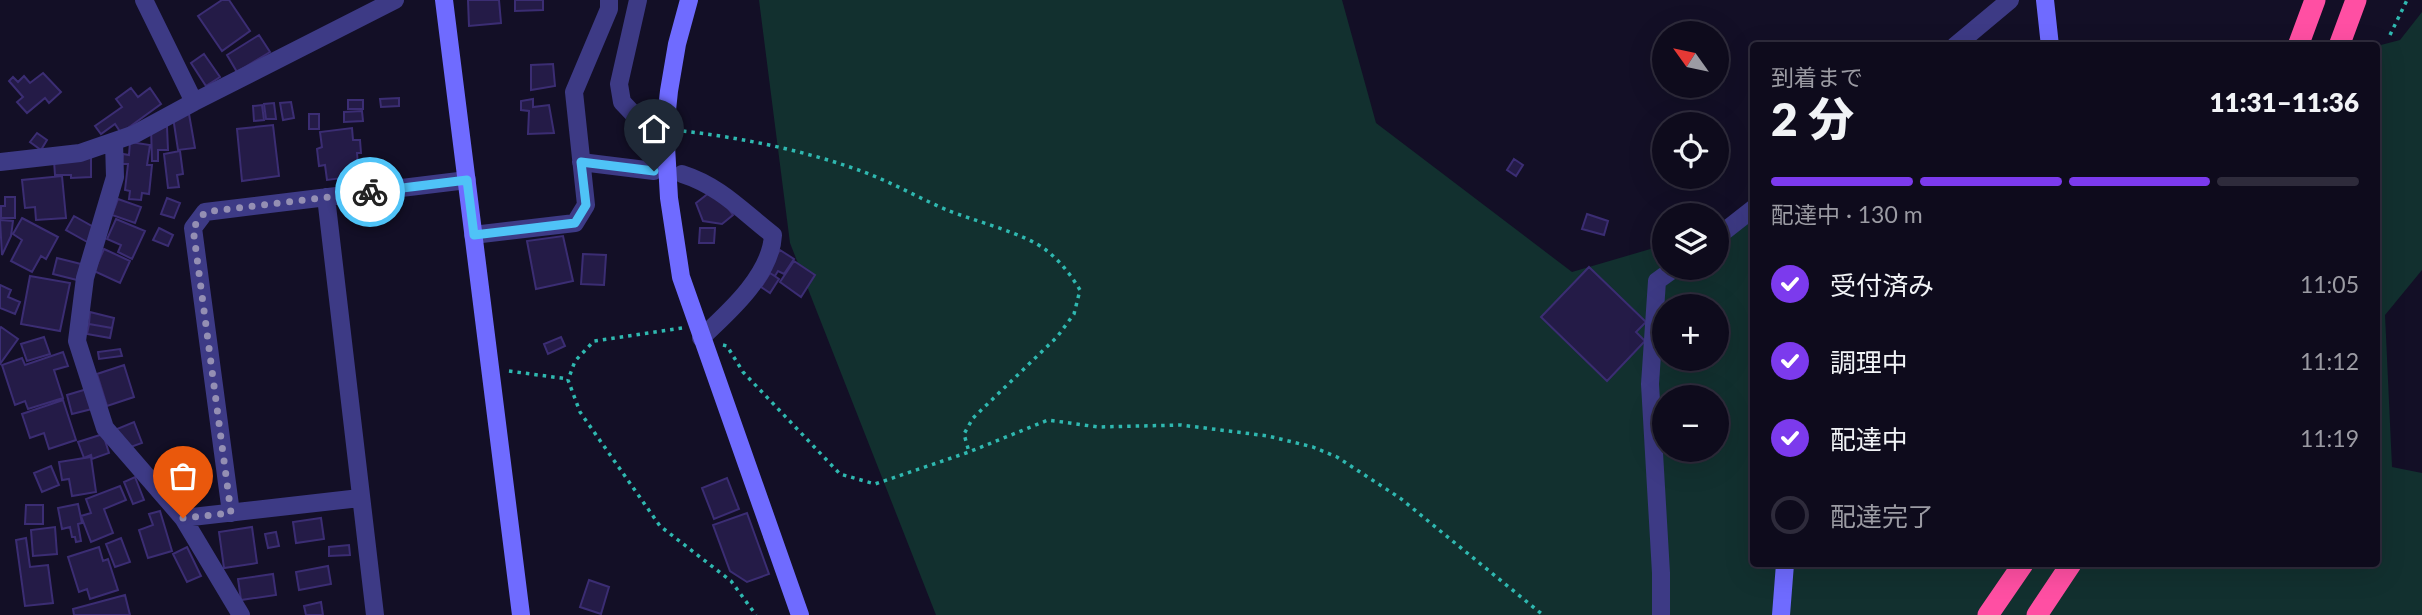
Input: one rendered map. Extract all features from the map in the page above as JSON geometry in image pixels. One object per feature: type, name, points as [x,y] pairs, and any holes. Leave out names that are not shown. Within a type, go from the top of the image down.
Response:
[{"type":"highway","points":[[2299,42],[2315,0]]},
{"type":"highway","points":[[2340,42],[2356,0]]},
{"type":"highway","points":[[1988,615],[2022,567]]},
{"type":"highway","points":[[2037,615],[2069,567]]},
{"type":"street","points":[[144,0],[194,102]]},
{"type":"street","points":[[0,162],[80,153],[135,134],[395,0]]},
{"type":"street","points":[[444,0],[521,615]]},
{"type":"street","points":[[474,235],[575,223],[586,205],[574,92],[609,9],[609,0]]},
{"type":"street","points":[[638,0],[619,85],[622,102],[640,121],[665,129]]},
{"type":"street","points":[[689,0],[668,91],[665,129],[669,198],[681,277],[800,615]]},
{"type":"street","points":[[1960,42],[2010,0]]},
{"type":"street","points":[[2045,0],[2050,42]]},
{"type":"street","points":[[114,142],[115,177],[85,278],[77,341],[104,428],[183,518],[241,615]]},
{"type":"street","points":[[581,162],[654,171]]},
{"type":"street","points":[[682,174],[719,190],[773,235],[772,248],[750,288],[727,314],[699,332]]},
{"type":"street","points":[[231,513],[193,228],[205,212],[467,180]]},
{"type":"street","points":[[326,197],[375,615]]},
{"type":"street","points":[[1729,228],[1750,211]]},
{"type":"street","points":[[1658,280],[1650,384],[1661,615]]},
{"type":"street","points":[[183,518],[360,498]]},
{"type":"street","points":[[1782,615],[1785,567]]},
{"type":"path","points":[[2390,35],[2407,0]]},
{"type":"path","points":[[665,129],[713,135],[802,154],[865,173],[948,210],[1045,248],[1070,273],[1080,290],[1074,314],[1057,337],[973,418],[964,434],[969,452]]},
{"type":"path","points":[[756,615],[731,581],[660,526],[580,412],[568,380],[575,360],[594,341],[699,332],[727,346],[743,372],[840,474],[875,484],[969,452],[1048,420],[1098,426],[1181,425],[1268,436],[1313,447],[1337,457],[1400,498],[1543,615]]},
{"type":"path","points":[[490,368],[568,380]]},
{"type":"green space","points":[[759,0],[1342,0],[1376,123],[1572,272],[1652,249],[1652,280],[1729,280],[1729,225],[1750,219],[1750,567],[2380,567],[2380,45],[2400,40],[2422,12],[2422,270],[2385,315],[2392,467],[2422,473],[2422,615],[936,615],[790,243]]},
{"type":"building","points":[[222,0],[229,0],[250,31],[222,51],[198,16]]},
{"type":"building","points":[[468,0],[499,0],[501,23],[469,26]]},
{"type":"building","points":[[515,0],[543,0],[543,10],[515,11]]},
{"type":"building","points":[[259,35],[270,52],[237,72],[227,55]]},
{"type":"building","points":[[204,54],[220,77],[206,86],[191,63]]},
{"type":"building","points":[[553,64],[555,86],[531,90],[531,65]]},
{"type":"building","points":[[43,73],[61,92],[49,103],[45,98],[27,113],[17,102],[23,97],[9,81],[13,77],[18,82],[24,76],[30,83]]},
{"type":"building","points":[[131,88],[138,97],[150,88],[161,104],[121,133],[115,124],[101,134],[95,126],[122,107],[116,99]]},
{"type":"building","points":[[399,98],[399,106],[381,107],[380,99]]},
{"type":"building","points":[[533,99],[533,107],[549,105],[554,133],[528,134],[529,111],[521,110],[521,101]]},
{"type":"building","points":[[348,100],[363,100],[363,109],[348,109]]},
{"type":"building","points":[[291,102],[294,118],[283,120],[280,103]]},
{"type":"building","points":[[274,103],[276,119],[266,119],[264,104]]},
{"type":"building","points":[[262,105],[264,120],[254,121],[253,106]]},
{"type":"building","points":[[362,111],[363,121],[344,122],[344,112]]},
{"type":"building","points":[[189,114],[195,148],[178,150],[173,117]]},
{"type":"building","points":[[309,114],[319,114],[319,129],[309,129]]},
{"type":"building","points":[[273,125],[279,176],[242,181],[237,129]]},
{"type":"building","points":[[151,127],[167,127],[168,150],[158,150],[158,161],[152,161]]},
{"type":"building","points":[[352,128],[353,140],[360,140],[361,153],[357,153],[359,176],[327,180],[325,165],[319,166],[317,149],[322,147],[320,132]]},
{"type":"building","points":[[37,133],[47,140],[41,150],[30,142]]},
{"type":"building","points":[[130,142],[150,145],[147,165],[152,165],[149,194],[142,193],[141,200],[129,199],[130,191],[125,190],[128,164],[122,164],[123,154],[129,155]]},
{"type":"building","points":[[180,151],[183,174],[177,175],[179,187],[168,188],[164,154]]},
{"type":"building","points":[[91,156],[91,177],[71,178],[71,175],[55,175],[54,161]]},
{"type":"building","points":[[1514,159],[1523,165],[1516,176],[1507,170]]},
{"type":"building","points":[[62,176],[66,218],[36,220],[35,207],[25,208],[22,180]]},
{"type":"building","points":[[714,189],[733,215],[722,224],[703,221],[696,203]]},
{"type":"building","points":[[5,197],[15,197],[15,218],[1,218],[1,206],[5,206]]},
{"type":"building","points":[[167,198],[180,203],[174,218],[161,214]]},
{"type":"building","points":[[118,199],[141,207],[135,223],[112,215]]},
{"type":"building","points":[[1587,214],[1608,221],[1604,235],[1582,229]]},
{"type":"building","points":[[74,216],[97,229],[89,243],[66,230]]},
{"type":"building","points":[[22,218],[58,237],[46,259],[41,256],[32,272],[11,261],[22,240],[13,234]]},
{"type":"building","points":[[116,219],[145,231],[132,259],[118,252],[121,245],[107,239]]},
{"type":"building","points":[[0,220],[13,221],[11,236],[2,255]]},
{"type":"building","points":[[159,228],[173,235],[168,246],[153,240]]},
{"type":"building","points":[[700,228],[715,228],[714,243],[699,243]]},
{"type":"building","points":[[563,236],[573,281],[536,289],[527,241]]},
{"type":"building","points":[[104,249],[130,261],[120,283],[94,271]]},
{"type":"building","points":[[780,250],[794,259],[784,274],[778,271],[775,276],[766,271]]},
{"type":"building","points":[[583,254],[606,255],[604,285],[581,284]]},
{"type":"building","points":[[57,258],[81,264],[77,280],[53,274]]},
{"type":"building","points":[[794,261],[815,275],[801,297],[780,282]]},
{"type":"building","points":[[1589,267],[1646,322],[1636,332],[1645,341],[1607,381],[1541,317]]},
{"type":"building","points":[[770,273],[779,279],[770,293],[761,287]]},
{"type":"building","points":[[30,276],[70,283],[60,331],[21,324]]},
{"type":"building","points":[[0,285],[11,290],[8,297],[20,302],[15,314],[0,308]]},
{"type":"building","points":[[90,312],[114,318],[112,328],[89,324]]},
{"type":"building","points":[[89,324],[112,328],[110,338],[87,334]]},
{"type":"building","points":[[0,328],[18,339],[0,364]]},
{"type":"building","points":[[44,337],[50,354],[27,361],[21,344]]},
{"type":"building","points":[[561,337],[565,346],[548,354],[544,344]]},
{"type":"building","points":[[120,349],[122,356],[99,359],[98,352]]},
{"type":"building","points":[[63,352],[68,366],[54,370],[63,398],[28,409],[25,401],[15,405],[2,365],[22,358],[25,365]]},
{"type":"building","points":[[124,365],[134,397],[107,406],[97,374]]},
{"type":"building","points":[[87,389],[92,409],[72,414],[67,395]]},
{"type":"building","points":[[63,400],[76,440],[49,449],[44,433],[30,438],[22,414]]},
{"type":"building","points":[[134,422],[142,443],[125,449],[117,429]]},
{"type":"building","points":[[103,434],[109,453],[92,459],[91,455],[84,458],[78,442]]},
{"type":"building","points":[[91,457],[96,492],[72,496],[69,479],[62,480],[59,462]]},
{"type":"building","points":[[51,466],[59,485],[42,492],[34,473]]},
{"type":"building","points":[[135,477],[144,500],[133,504],[124,482]]},
{"type":"building","points":[[727,478],[739,509],[714,519],[702,488]]},
{"type":"building","points":[[120,486],[126,500],[104,509],[113,533],[91,542],[81,516],[91,513],[86,499]]},
{"type":"building","points":[[78,504],[82,523],[78,524],[81,541],[76,542],[70,527],[62,529],[58,508]]},
{"type":"building","points":[[26,505],[43,505],[43,524],[25,524]]},
{"type":"building","points":[[160,511],[172,551],[148,558],[139,530],[153,525],[149,514]]},
{"type":"building","points":[[747,513],[769,574],[747,582],[730,571],[713,525]]},
{"type":"building","points":[[321,518],[324,539],[296,543],[293,522]]},
{"type":"building","points":[[55,527],[57,554],[33,556],[31,530]]},
{"type":"building","points":[[252,527],[257,563],[224,568],[219,532]]},
{"type":"building","points":[[276,532],[279,546],[268,548],[265,534]]},
{"type":"building","points":[[26,538],[30,567],[48,565],[53,603],[25,606],[16,540]]},
{"type":"building","points":[[121,538],[130,562],[115,567],[106,544]]},
{"type":"building","points":[[349,545],[350,555],[329,556],[329,547]]},
{"type":"building","points":[[99,547],[103,561],[108,559],[118,590],[90,599],[87,589],[79,592],[68,557]]},
{"type":"building","points":[[187,547],[201,576],[187,582],[173,554]]},
{"type":"building","points":[[328,566],[331,584],[299,590],[296,572]]},
{"type":"building","points":[[273,574],[276,595],[241,600],[238,579]]},
{"type":"building","points":[[589,580],[609,587],[601,614],[580,607]]},
{"type":"building","points":[[125,595],[130,615],[74,615],[73,609]]},
{"type":"building","points":[[321,602],[323,615],[306,615],[304,606]]},
{"type":"way so far","points":[[183,518],[231,513],[193,228],[205,212],[370,192]]},
{"type":"route","points":[[370,192],[467,180],[474,235],[575,223],[586,205],[581,162],[654,171]]}]
